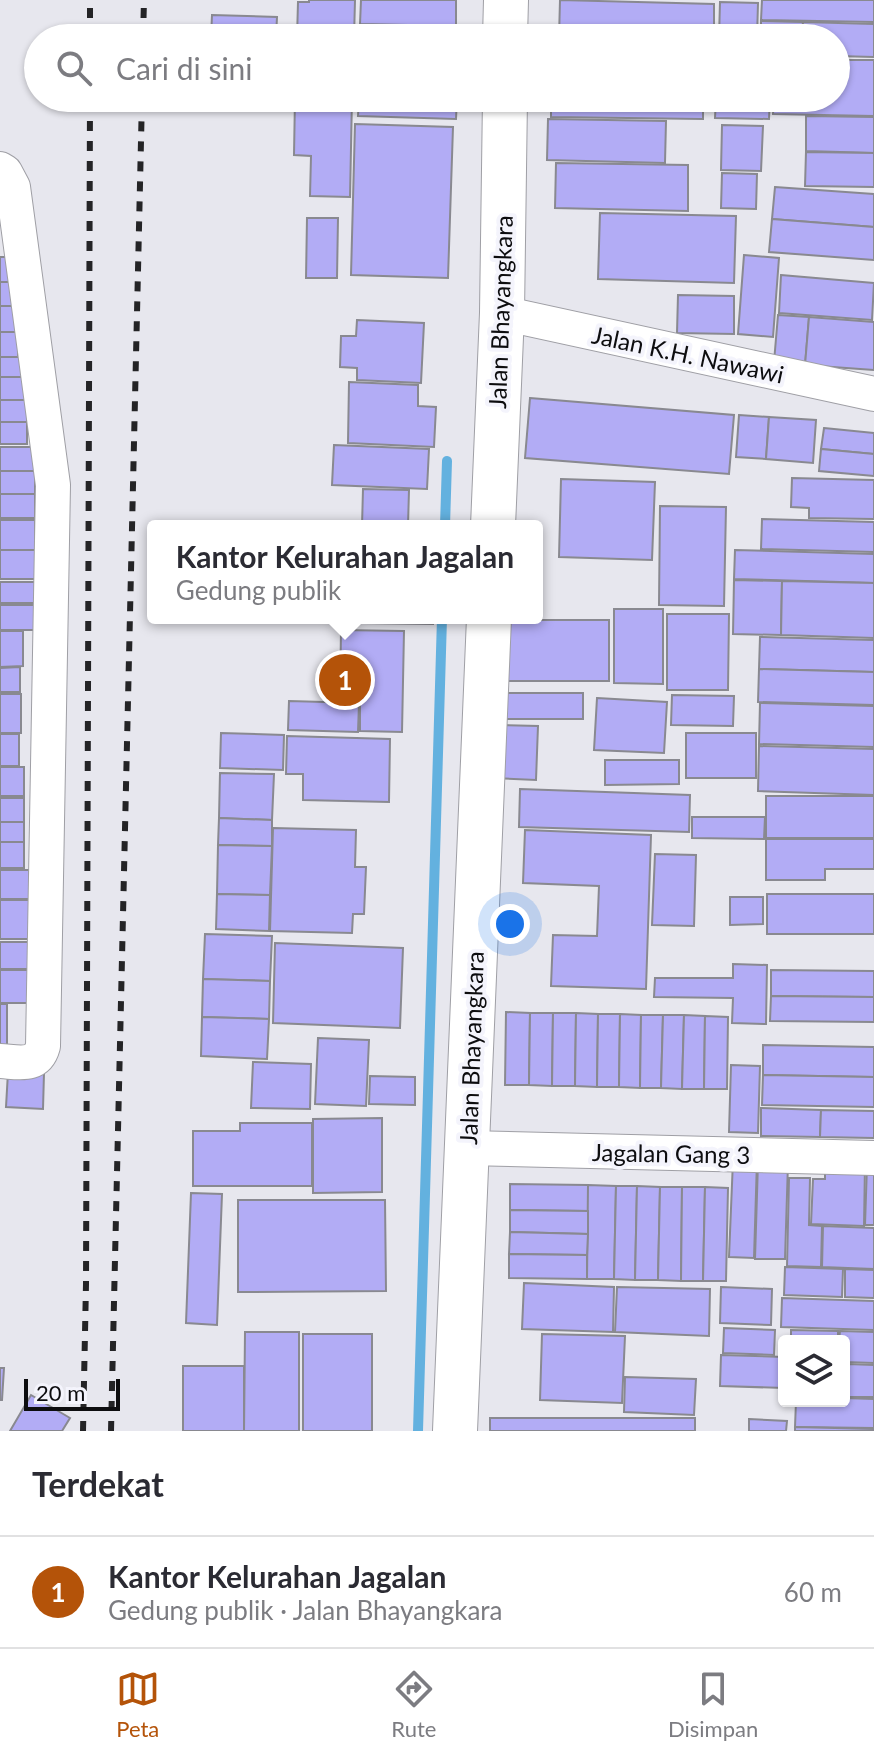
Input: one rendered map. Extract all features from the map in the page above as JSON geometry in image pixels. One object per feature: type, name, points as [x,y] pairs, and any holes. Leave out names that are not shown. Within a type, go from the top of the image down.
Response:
[{"type":"main road","points":[[505,24],[506,0]]},
{"type":"main road","name":"Jalan Bhayangkara","points":[[493,520],[502,313],[505,112]]},
{"type":"main road","name":"Jalan Bhayangkara","points":[[455,1431],[489,624]]},
{"type":"street","points":[[0,169],[13,187],[53,485],[43,1046],[38,1058],[33,1061],[0,1061]]},
{"type":"street","name":"Jalan K.H. Nawawi","points":[[502,313],[874,394]]},
{"type":"street","name":"Jagalan Gang 3","points":[[467,1148],[874,1158]]},
{"type":"building","points":[[355,0],[354,24],[297,24],[298,2]]},
{"type":"building","points":[[361,0],[456,0],[456,24],[360,24]]},
{"type":"building","points":[[560,0],[714,4],[714,24],[559,24]]},
{"type":"building","points":[[762,0],[874,0],[874,22],[761,20]]},
{"type":"building","points":[[720,2],[758,3],[757,24],[719,24]]},
{"type":"building","points":[[212,15],[277,17],[277,24],[212,24]]},
{"type":"building","points":[[761,21],[803,22],[803,24],[761,24]]},
{"type":"building","points":[[803,22],[874,24],[874,57],[850,56],[850,24]]},
{"type":"building","points":[[850,60],[874,60],[874,116],[773,114],[850,112]]},
{"type":"building","points":[[295,112],[352,112],[350,197],[310,196],[311,156],[294,155]]},
{"type":"building","points":[[358,112],[456,112],[456,119],[358,116]]},
{"type":"building","points":[[551,112],[703,112],[703,119],[551,117]]},
{"type":"building","points":[[715,112],[769,112],[769,119],[715,118]]},
{"type":"building","points":[[806,116],[874,117],[874,153],[806,151]]},
{"type":"building","points":[[548,119],[666,121],[665,163],[547,160]]},
{"type":"building","points":[[355,124],[453,127],[448,278],[351,275]]},
{"type":"building","points":[[722,125],[763,126],[761,171],[721,170]]},
{"type":"building","points":[[806,152],[874,153],[874,187],[805,186]]},
{"type":"building","points":[[556,163],[688,165],[688,211],[555,208]]},
{"type":"building","points":[[722,173],[757,174],[756,209],[721,208]]},
{"type":"building","points":[[775,187],[874,194],[874,227],[772,219]]},
{"type":"building","points":[[600,213],[736,216],[734,283],[598,279]]},
{"type":"building","points":[[307,218],[338,218],[337,278],[306,278]]},
{"type":"building","points":[[772,219],[874,227],[874,260],[769,252]]},
{"type":"building","points":[[744,255],[779,258],[773,337],[738,334]]},
{"type":"building","points":[[0,257],[18,257],[18,282],[0,282]]},
{"type":"building","points":[[781,275],[874,283],[872,320],[779,313]]},
{"type":"building","points":[[0,282],[18,282],[18,306],[0,306]]},
{"type":"building","points":[[678,295],[734,296],[734,334],[677,333]]},
{"type":"building","points":[[0,306],[18,306],[18,332],[0,332]]},
{"type":"building","points":[[778,315],[809,317],[805,365],[774,362]]},
{"type":"building","points":[[809,317],[874,322],[874,370],[805,365]]},
{"type":"building","points":[[357,320],[424,323],[421,383],[357,380],[357,368],[340,367],[341,336],[356,336]]},
{"type":"building","points":[[0,332],[18,332],[18,357],[0,357]]},
{"type":"building","points":[[0,357],[27,357],[27,377],[0,377]]},
{"type":"building","points":[[0,377],[27,377],[27,400],[0,400]]},
{"type":"building","points":[[349,382],[418,385],[418,406],[436,407],[434,447],[348,443]]},
{"type":"building","points":[[530,398],[734,415],[729,474],[525,458]]},
{"type":"building","points":[[0,400],[27,400],[27,422],[0,422]]},
{"type":"building","points":[[739,415],[769,417],[766,459],[736,457]]},
{"type":"building","points":[[769,417],[816,420],[813,463],[766,459]]},
{"type":"building","points":[[0,422],[27,422],[27,444],[0,444]]},
{"type":"building","points":[[824,428],[874,433],[874,454],[821,449]]},
{"type":"building","points":[[334,445],[429,449],[427,489],[332,485]]},
{"type":"building","points":[[0,447],[35,447],[35,471],[0,471]]},
{"type":"building","points":[[821,449],[874,454],[874,476],[819,471]]},
{"type":"building","points":[[0,471],[35,471],[35,494],[0,494]]},
{"type":"building","points":[[792,478],[874,480],[874,519],[809,518],[809,508],[791,507]]},
{"type":"building","points":[[561,479],[655,482],[652,560],[559,557]]},
{"type":"building","points":[[363,489],[409,490],[408,520],[362,520]]},
{"type":"building","points":[[0,494],[35,494],[35,518],[0,518]]},
{"type":"building","points":[[660,506],[726,507],[724,606],[659,605]]},
{"type":"building","points":[[762,519],[874,522],[874,552],[761,549]]},
{"type":"building","points":[[0,520],[35,520],[35,550],[0,550]]},
{"type":"building","points":[[0,550],[35,550],[35,579],[0,579]]},
{"type":"building","points":[[735,550],[874,554],[874,583],[734,579]]},
{"type":"building","points":[[734,580],[782,581],[781,635],[733,634]]},
{"type":"building","points":[[782,581],[874,583],[874,638],[781,635]]},
{"type":"building","points":[[0,582],[35,582],[35,603],[0,603]]},
{"type":"building","points":[[0,605],[35,605],[35,630],[0,630]]},
{"type":"building","points":[[614,609],[663,609],[663,684],[614,683]]},
{"type":"building","points":[[667,614],[729,614],[728,690],[667,690]]},
{"type":"building","points":[[543,620],[609,620],[609,681],[507,681],[507,624],[543,624]]},
{"type":"building","points":[[341,630],[404,631],[402,732],[360,731],[360,701],[340,701]]},
{"type":"building","points":[[0,631],[23,631],[23,666],[0,667]]},
{"type":"building","points":[[760,637],[874,640],[874,672],[759,669]]},
{"type":"building","points":[[20,667],[20,692],[0,692],[0,668]]},
{"type":"building","points":[[759,669],[874,672],[874,705],[758,702]]},
{"type":"building","points":[[494,693],[583,693],[583,719],[494,719]]},
{"type":"building","points":[[0,694],[21,694],[21,733],[0,733]]},
{"type":"building","points":[[672,695],[734,696],[733,726],[671,725]]},
{"type":"building","points":[[597,698],[667,702],[664,753],[594,750]]},
{"type":"building","points":[[289,701],[359,703],[358,732],[288,730]]},
{"type":"building","points":[[760,703],[874,706],[874,747],[759,744]]},
{"type":"building","points":[[496,725],[538,726],[536,780],[494,778]]},
{"type":"building","points":[[221,733],[284,735],[283,770],[220,768]]},
{"type":"building","points":[[686,733],[756,733],[756,778],[686,778]]},
{"type":"building","points":[[0,734],[19,734],[19,766],[0,766]]},
{"type":"building","points":[[287,736],[390,739],[389,802],[303,800],[303,774],[286,774]]},
{"type":"building","points":[[759,746],[874,749],[874,795],[758,791]]},
{"type":"building","points":[[605,760],[679,760],[679,784],[605,785]]},
{"type":"building","points":[[0,767],[24,767],[24,796],[0,796]]},
{"type":"building","points":[[220,773],[274,774],[272,820],[219,818]]},
{"type":"building","points":[[520,789],[690,795],[689,832],[519,827]]},
{"type":"building","points":[[766,796],[874,796],[874,838],[766,838]]},
{"type":"building","points":[[0,798],[24,798],[24,822],[0,822]]},
{"type":"building","points":[[692,817],[765,817],[764,839],[692,838]]},
{"type":"building","points":[[219,818],[272,820],[272,846],[218,845]]},
{"type":"building","points":[[0,822],[24,822],[24,842],[0,842]]},
{"type":"building","points":[[273,828],[356,830],[355,867],[366,867],[364,914],[353,914],[352,933],[270,931]]},
{"type":"building","points":[[525,830],[651,835],[646,989],[551,986],[553,935],[597,936],[599,886],[523,883]]},
{"type":"building","points":[[766,839],[874,839],[874,869],[825,869],[825,880],[766,880]]},
{"type":"building","points":[[0,842],[24,842],[24,868],[0,868]]},
{"type":"building","points":[[218,845],[272,846],[270,895],[217,894]]},
{"type":"building","points":[[655,854],[696,855],[694,926],[652,925]]},
{"type":"building","points":[[0,870],[29,870],[30,899],[0,899]]},
{"type":"building","points":[[217,894],[270,895],[269,931],[216,929]]},
{"type":"building","points":[[767,894],[874,894],[874,934],[767,934]]},
{"type":"building","points":[[730,897],[763,897],[763,924],[730,925]]},
{"type":"building","points":[[0,900],[29,900],[30,939],[0,939]]},
{"type":"building","points":[[205,934],[272,936],[270,981],[203,979]]},
{"type":"building","points":[[0,942],[29,942],[29,969],[0,969]]},
{"type":"building","points":[[275,943],[403,948],[400,1028],[273,1023]]},
{"type":"building","points":[[733,964],[767,965],[766,1024],[732,1023],[733,998],[654,997],[655,978],[733,978]]},
{"type":"building","points":[[0,970],[31,970],[31,1003],[0,1003]]},
{"type":"building","points":[[771,970],[874,971],[874,997],[771,996]]},
{"type":"building","points":[[203,979],[270,981],[269,1019],[202,1017]]},
{"type":"building","points":[[771,996],[874,997],[874,1022],[770,1021]]},
{"type":"building","points":[[0,1004],[7,1004],[7,1048],[0,1048]]},
{"type":"building","points":[[506,1012],[530,1013],[529,1085],[505,1085]]},
{"type":"building","points":[[530,1013],[553,1013],[552,1086],[529,1085]]},
{"type":"building","points":[[553,1013],[576,1013],[575,1086],[552,1086]]},
{"type":"building","points":[[576,1013],[598,1014],[597,1087],[575,1086]]},
{"type":"building","points":[[598,1014],[620,1014],[619,1087],[597,1087]]},
{"type":"building","points":[[620,1014],[641,1015],[640,1088],[619,1087]]},
{"type":"building","points":[[641,1015],[663,1015],[661,1088],[640,1088]]},
{"type":"building","points":[[663,1015],[684,1015],[682,1089],[661,1088]]},
{"type":"building","points":[[684,1015],[705,1016],[704,1089],[682,1089]]},
{"type":"building","points":[[705,1016],[728,1017],[727,1089],[704,1089]]},
{"type":"building","points":[[202,1017],[269,1019],[267,1059],[201,1056]]},
{"type":"building","points":[[318,1038],[369,1040],[366,1106],[315,1104]]},
{"type":"building","points":[[763,1045],[874,1047],[874,1077],[763,1075]]},
{"type":"building","points":[[253,1062],[311,1064],[310,1109],[251,1108]]},
{"type":"building","points":[[731,1065],[760,1066],[758,1133],[729,1132]]},
{"type":"building","points":[[8,1072],[44,1073],[43,1109],[6,1107]]},
{"type":"building","points":[[763,1075],[874,1077],[874,1107],[762,1105]]},
{"type":"building","points":[[370,1076],[415,1077],[415,1105],[369,1104]]},
{"type":"building","points":[[761,1108],[821,1110],[820,1137],[761,1136]]},
{"type":"building","points":[[821,1110],[874,1111],[874,1138],[820,1137]]},
{"type":"building","points":[[382,1118],[382,1192],[313,1193],[313,1119]]},
{"type":"building","points":[[240,1123],[312,1123],[312,1186],[193,1186],[193,1131],[240,1131]]},
{"type":"building","points":[[733,1160],[757,1160],[754,1258],[729,1257]]},
{"type":"building","points":[[758,1162],[788,1163],[785,1259],[755,1259]]},
{"type":"building","points":[[825,1163],[865,1164],[864,1226],[811,1224],[813,1179],[825,1179]]},
{"type":"building","points":[[867,1165],[874,1165],[874,1225],[865,1225]]},
{"type":"building","points":[[789,1178],[810,1178],[809,1225],[822,1226],[821,1267],[787,1266]]},
{"type":"building","points":[[510,1184],[588,1185],[588,1211],[510,1210]]},
{"type":"building","points":[[588,1185],[616,1186],[614,1279],[587,1279]]},
{"type":"building","points":[[616,1186],[637,1186],[635,1280],[614,1279]]},
{"type":"building","points":[[637,1186],[660,1187],[658,1280],[635,1280]]},
{"type":"building","points":[[660,1187],[682,1187],[681,1281],[658,1280]]},
{"type":"building","points":[[682,1187],[705,1187],[703,1281],[681,1281]]},
{"type":"building","points":[[705,1187],[728,1188],[726,1281],[703,1281]]},
{"type":"building","points":[[191,1193],[222,1194],[217,1325],[186,1323]]},
{"type":"building","points":[[238,1200],[385,1200],[386,1291],[238,1292]]},
{"type":"building","points":[[510,1210],[588,1211],[588,1234],[510,1232]]},
{"type":"building","points":[[823,1226],[874,1228],[874,1269],[822,1267]]},
{"type":"building","points":[[510,1232],[588,1234],[587,1255],[509,1254]]},
{"type":"building","points":[[509,1254],[587,1255],[587,1279],[509,1278]]},
{"type":"building","points":[[785,1267],[843,1269],[842,1297],[784,1295]]},
{"type":"building","points":[[845,1269],[874,1270],[874,1298],[845,1297]]},
{"type":"building","points":[[524,1283],[614,1287],[613,1332],[522,1329]]},
{"type":"building","points":[[617,1287],[710,1289],[709,1336],[615,1332]]},
{"type":"building","points":[[721,1287],[772,1289],[771,1325],[720,1323]]},
{"type":"building","points":[[782,1298],[874,1301],[874,1330],[781,1327]]},
{"type":"building","points":[[724,1328],[775,1330],[774,1355],[723,1353]]},
{"type":"building","points":[[791,1330],[838,1331],[838,1335],[791,1335]]},
{"type":"building","points":[[840,1331],[874,1332],[874,1363],[850,1362],[850,1335],[840,1335]]},
{"type":"building","points":[[245,1332],[299,1332],[299,1431],[244,1431]]},
{"type":"building","points":[[303,1334],[372,1334],[372,1431],[303,1431]]},
{"type":"building","points":[[542,1334],[625,1336],[622,1403],[540,1400]]},
{"type":"building","points":[[721,1355],[778,1357],[778,1388],[720,1386]]},
{"type":"building","points":[[850,1364],[874,1365],[874,1397],[850,1397]]},
{"type":"building","points":[[183,1366],[244,1366],[244,1431],[183,1431]]},
{"type":"building","points":[[0,1368],[4,1368],[2,1400],[0,1400]]},
{"type":"building","points":[[625,1377],[696,1379],[694,1415],[624,1412]]},
{"type":"building","points":[[31,1395],[70,1418],[62,1431],[10,1431]]},
{"type":"building","points":[[850,1398],[874,1399],[874,1428],[795,1427],[796,1407],[850,1407]]},
{"type":"building","points":[[490,1418],[695,1418],[695,1431],[490,1431]]},
{"type":"building","points":[[749,1419],[787,1421],[786,1431],[749,1431]]},
{"type":"building","points":[[795,1427],[874,1429],[874,1431],[795,1431]]},
{"type":"waterway","points":[[445,520],[447,461]]},
{"type":"waterway","points":[[418,1431],[442,624]]},
{"type":"railway","points":[[90,0],[90,24]]},
{"type":"railway","points":[[143,24],[144,0]]},
{"type":"railway","points":[[83,1431],[90,112]]},
{"type":"railway","points":[[111,1431],[142,112]]},
{"type":"place","name":"Kantor Kelurahan Jagalan","points":[[345,680]]}]
